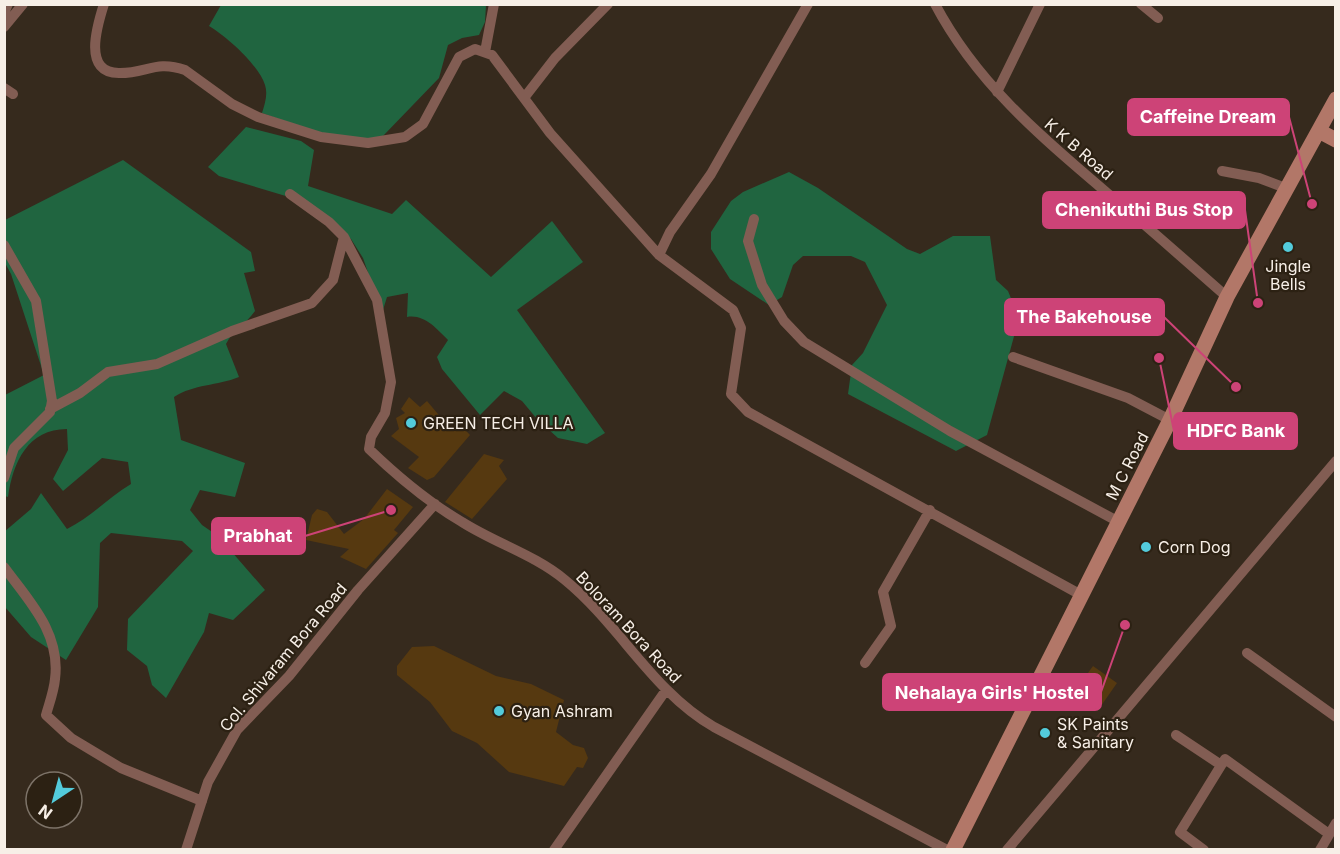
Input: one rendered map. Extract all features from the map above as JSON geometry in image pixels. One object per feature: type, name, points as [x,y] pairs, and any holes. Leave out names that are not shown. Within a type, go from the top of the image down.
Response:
[{"type":"street","points":[[4,13],[8,4]]},
{"type":"street","points":[[4,27],[22,4]]},
{"type":"street","points":[[104,4],[96,32],[95,52],[100,66],[111,72],[122,73],[163,64],[175,66],[185,70],[237,107],[258,117],[321,137],[368,143],[405,137],[423,124],[459,57],[475,49],[492,55],[550,133],[659,255],[711,291],[733,310],[741,328],[731,394],[748,412],[1083,596]]},
{"type":"street","points":[[485,52],[494,4]]},
{"type":"street","points":[[524,98],[555,58],[608,4]]},
{"type":"street","points":[[659,255],[670,232],[711,174],[808,4]]},
{"type":"street","name":"K K B Road","points":[[934,4],[964,54],[1037,133],[1227,297]]},
{"type":"street","points":[[997,92],[1040,4]]},
{"type":"street","points":[[1141,4],[1158,18]]},
{"type":"street","name":"M C Road","points":[[953,849],[1083,596],[1170,420],[1227,297],[1288,189],[1335,99]]},
{"type":"street","points":[[1319,131],[1335,140]]},
{"type":"street","points":[[1222,171],[1259,178],[1288,189]]},
{"type":"street","name":"Boloram Bora Road","points":[[290,195],[321,215],[344,237],[378,300],[391,382],[385,413],[371,437],[369,449],[390,471],[462,523],[563,578],[687,710],[714,727],[947,849]]},
{"type":"street","points":[[753,219],[748,241],[762,285],[784,321],[804,342],[950,431],[1119,522]]},
{"type":"street","points":[[4,478],[14,448],[50,409],[80,393],[108,372],[157,364],[232,331],[312,303],[333,280],[344,237]]},
{"type":"street","points":[[4,245],[36,301],[52,400],[50,409]]},
{"type":"street","points":[[1013,357],[1128,398],[1170,420]]},
{"type":"street","points":[[1007,849],[1335,461]]},
{"type":"street","name":"Col. Shivaram Bora Road","points":[[186,849],[208,782],[237,730],[289,676],[358,590],[435,504]]},
{"type":"street","points":[[865,663],[891,626],[883,592],[930,510]]},
{"type":"street","points":[[4,567],[28,595],[54,642],[56,679],[46,715],[71,738],[121,768],[202,801]]},
{"type":"street","points":[[1247,652],[1335,717]]},
{"type":"street","points":[[554,849],[666,690]]},
{"type":"street","points":[[1176,735],[1221,765]]},
{"type":"street","points":[[1204,849],[1180,832],[1225,759],[1329,834]]},
{"type":"street","points":[[1320,849],[1335,823]]},
{"type":"green space","points":[[221,5],[486,5],[485,22],[479,35],[462,38],[448,45],[439,78],[383,136],[349,144],[262,113],[266,92],[262,77],[241,52],[209,26]]},
{"type":"green space","points":[[246,127],[301,141],[314,150],[308,186],[392,214],[406,200],[491,277],[552,221],[583,262],[517,310],[605,433],[587,444],[558,438],[537,419],[522,401],[504,391],[480,415],[442,369],[437,357],[448,340],[424,320],[407,317],[408,293],[387,297],[382,313],[363,258],[351,239],[299,200],[219,176],[208,167]]},
{"type":"green space","points":[[123,160],[251,252],[255,271],[244,273],[255,311],[226,344],[239,377],[198,387],[174,397],[181,440],[245,463],[235,497],[200,490],[190,510],[202,525],[218,536],[265,590],[233,620],[209,613],[204,632],[166,698],[152,685],[147,666],[127,650],[128,619],[193,551],[182,541],[111,533],[100,543],[98,607],[66,660],[31,637],[5,607],[4,532],[31,509],[41,493],[67,529],[131,484],[128,462],[102,458],[63,491],[53,479],[68,450],[67,429],[53,430],[33,441],[25,450],[14,472],[8,497],[5,496],[5,395],[44,375],[11,274],[5,263],[5,220]]},
{"type":"green space","points":[[789,172],[818,188],[907,249],[920,254],[953,236],[990,236],[996,280],[1008,291],[1019,318],[987,435],[956,451],[848,394],[852,365],[863,353],[887,305],[865,262],[851,256],[803,256],[793,265],[782,297],[769,305],[730,279],[711,249],[711,232],[731,201],[743,192]]},
{"type":"building","points":[[409,397],[420,407],[427,401],[448,426],[455,419],[470,435],[434,477],[427,480],[408,468],[419,457],[391,436],[399,429],[396,418],[405,413],[401,409]]},
{"type":"building","points":[[484,454],[504,460],[499,466],[507,479],[472,519],[445,502]]},
{"type":"building","points":[[387,489],[413,507],[394,530],[398,533],[366,569],[340,557],[349,549],[306,540],[312,515],[317,509],[327,512],[344,534],[364,519]]},
{"type":"building","name":"Gyan Ashram","points":[[434,646],[496,676],[531,684],[564,700],[556,732],[573,745],[584,748],[588,758],[583,768],[577,767],[564,786],[509,772],[477,743],[452,731],[430,702],[397,675],[397,666],[412,647]]},
{"type":"building","points":[[1093,666],[1117,683],[1101,706],[1077,688]]},
{"type":"place","name":"Caffeine Dream","points":[[1312,204]]},
{"type":"place","name":"Jingle Bells","points":[[1288,247]]},
{"type":"place","name":"Chenikuthi Bus Stop","points":[[1258,303]]},
{"type":"place","name":"HDFC Bank","points":[[1159,358]]},
{"type":"place","name":"The Bakehouse","points":[[1236,387]]},
{"type":"place","name":"GREEN TECH VILLA","points":[[411,423]]},
{"type":"place","name":"Prabhat","points":[[391,510]]},
{"type":"place","name":"Corn Dog","points":[[1146,547]]},
{"type":"place","name":"Nehalaya Girls' Hostel","points":[[1125,625]]},
{"type":"place","name":"Gyan Ashram","points":[[499,711]]},
{"type":"place","name":"SK Paints & Sanitary","points":[[1045,733]]}]
